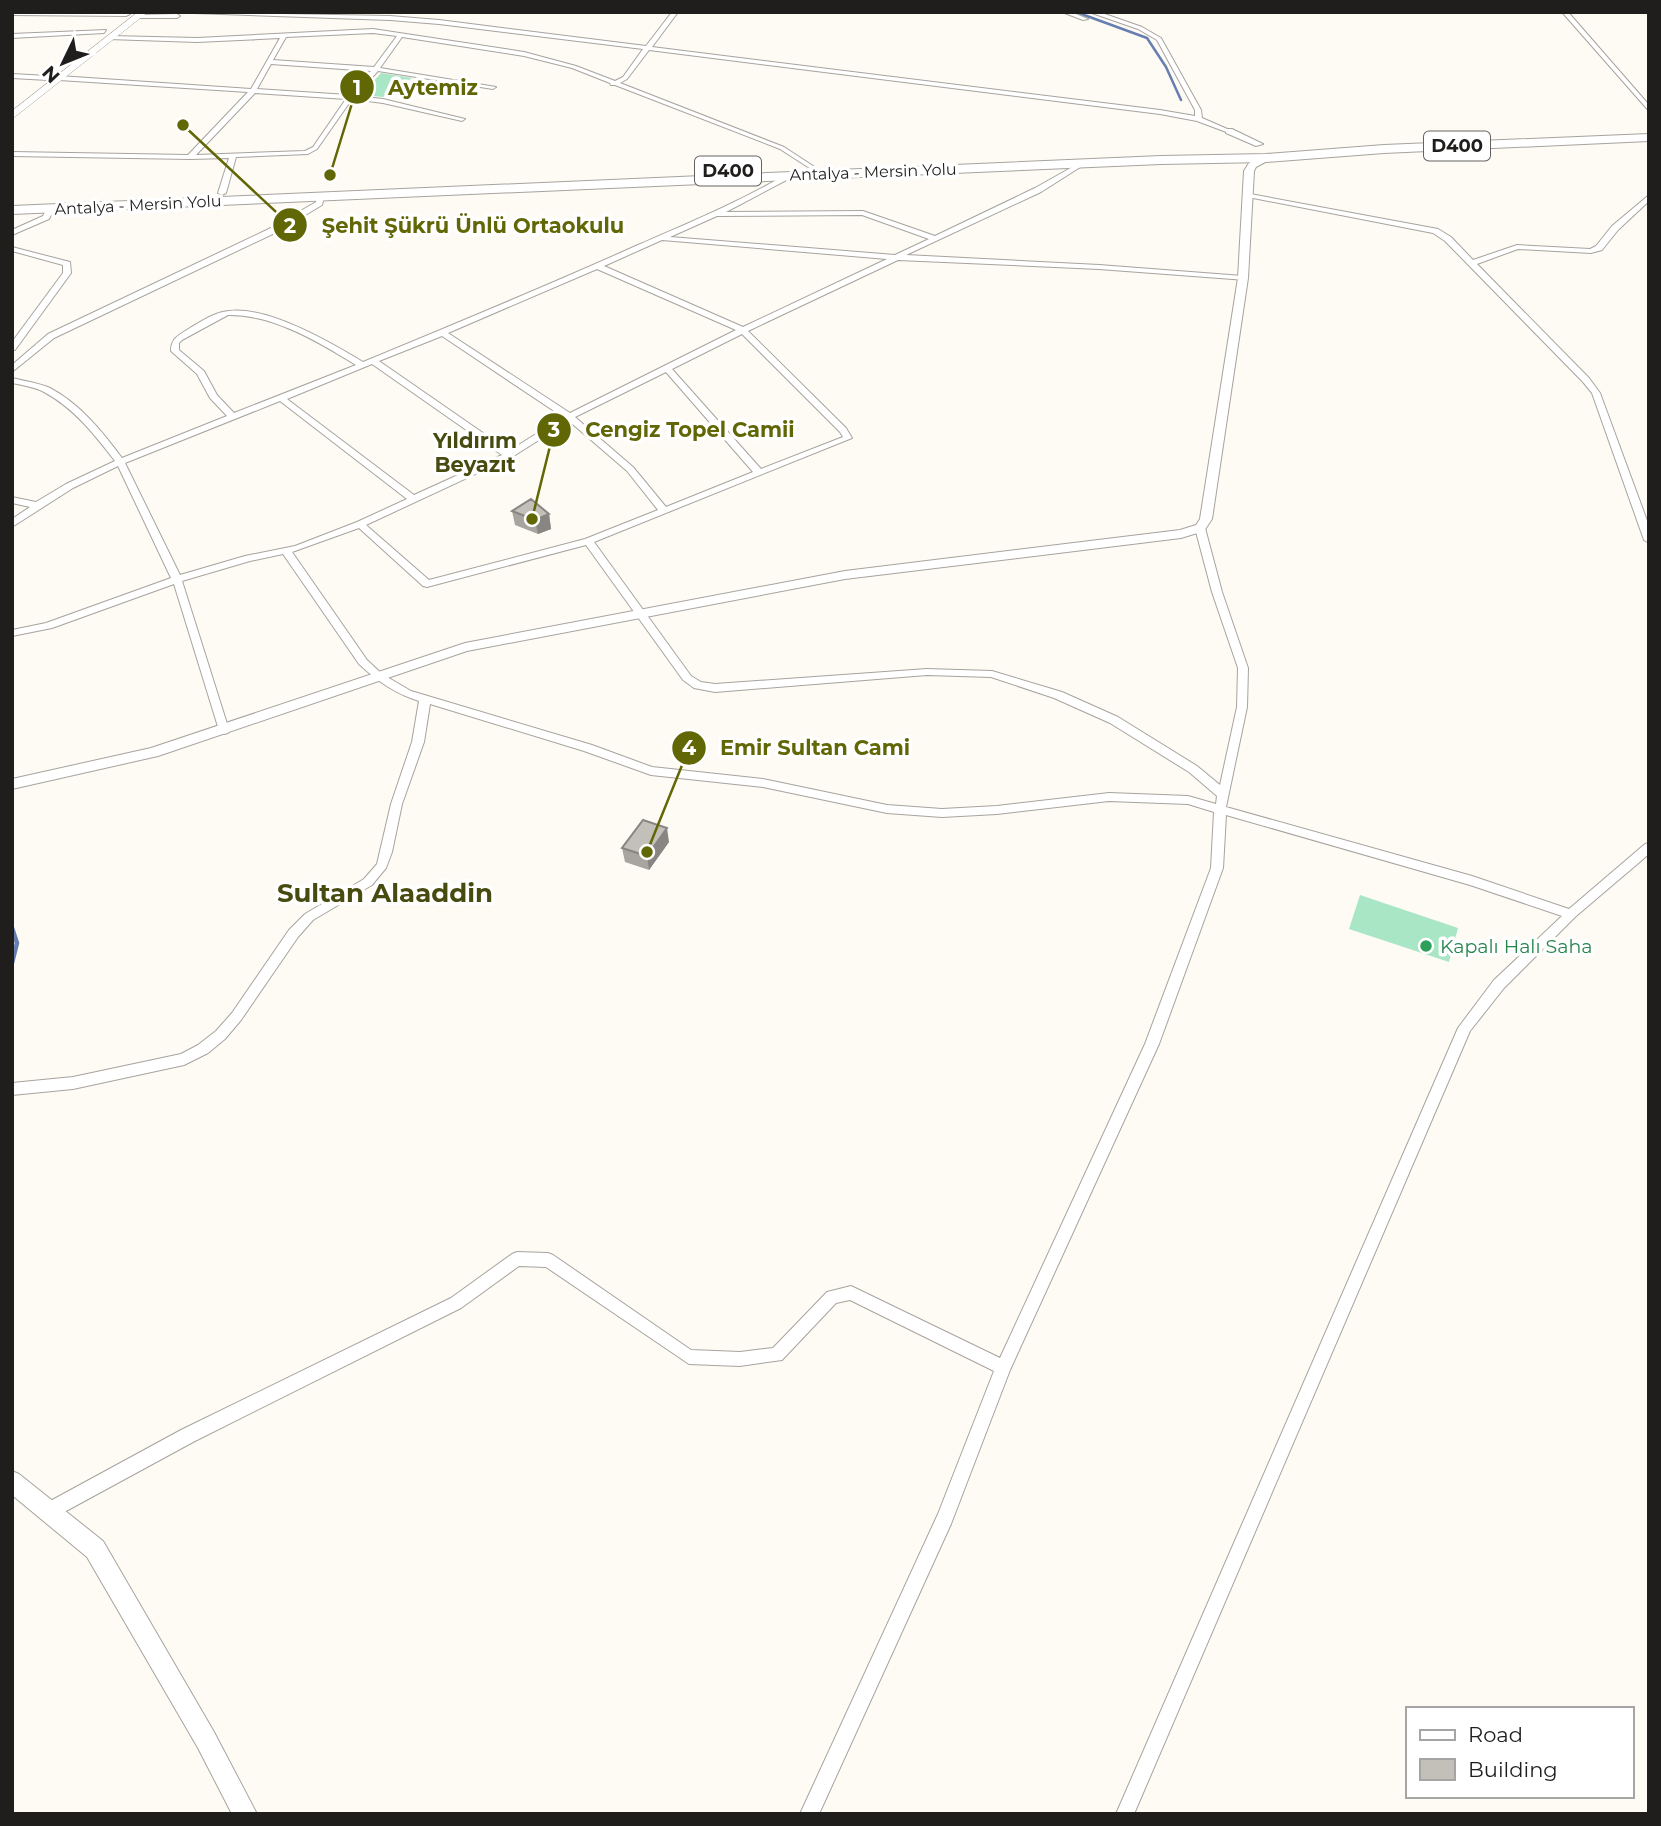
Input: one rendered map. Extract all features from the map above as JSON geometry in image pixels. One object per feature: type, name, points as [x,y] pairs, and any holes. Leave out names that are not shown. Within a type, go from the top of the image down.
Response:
[{"type":"highway","name":"Antalya - Mersin Yolu","points":[[12,210],[1083,163],[1236,152],[1259,144],[1374,143],[1649,130]]},
{"type":"highway","name":"Antalya - Mersin Yolu","points":[[12,202],[811,167],[1236,152],[1266,158],[1384,149],[1649,137]]},
{"type":"highway","points":[[1259,144],[1268,151],[1266,158]]},
{"type":"main road","points":[[12,116],[59,78],[126,13],[139,14]]},
{"type":"main road","points":[[12,107],[104,35],[139,14]]},
{"type":"main road","points":[[48,78],[59,78]]},
{"type":"street","points":[[169,12],[223,15]]},
{"type":"street","points":[[613,84],[625,78],[675,12]]},
{"type":"street","points":[[1065,12],[1085,19]]},
{"type":"street","points":[[1092,12],[1140,28],[1159,39],[1198,110],[1199,119]]},
{"type":"street","points":[[1565,12],[1649,109]]},
{"type":"street","points":[[12,13],[126,13]]},
{"type":"street","points":[[139,14],[390,18],[1160,112],[1199,119],[1259,144]]},
{"type":"street","points":[[12,38],[104,35],[197,40],[373,30],[552,59],[782,148],[811,167]]},
{"type":"street","points":[[190,157],[253,91],[284,35]]},
{"type":"street","points":[[12,154],[233,157],[306,153],[315,148],[350,97],[376,69],[400,36]]},
{"type":"street","points":[[270,61],[376,69],[493,87]]},
{"type":"street","points":[[12,76],[48,78]]},
{"type":"street","points":[[59,78],[350,97],[383,101],[462,120]]},
{"type":"street","points":[[1229,131],[1236,152],[1250,171]]},
{"type":"street","points":[[222,193],[233,157]]},
{"type":"street","points":[[12,784],[153,752],[465,648],[640,612],[892,568],[1181,534],[1200,528],[1206,519],[1243,278],[1250,171],[1252,165],[1266,158]]},
{"type":"street","points":[[12,633],[48,626],[177,579],[248,558],[286,551],[360,524],[509,456],[569,417],[893,257],[1038,190],[1083,163]]},
{"type":"street","points":[[12,524],[36,505],[120,461],[443,333],[661,238],[790,176]]},
{"type":"street","points":[[1248,195],[1435,231],[1448,239],[1596,393],[1649,540]]},
{"type":"street","points":[[12,370],[51,336],[275,229],[319,203],[320,197]]},
{"type":"street","points":[[1472,263],[1517,247],[1591,251],[1599,248],[1615,228],[1649,197]]},
{"type":"street","points":[[12,233],[46,217],[50,209]]},
{"type":"street","points":[[713,214],[863,212],[936,239]]},
{"type":"street","points":[[661,238],[893,257],[1099,267],[1243,278]]},
{"type":"street","points":[[12,249],[67,264],[67,273],[12,348]]},
{"type":"street","points":[[360,524],[426,584],[588,541],[848,438],[844,430],[743,330],[597,266]]},
{"type":"street","points":[[233,417],[212,396],[201,373],[175,351],[179,338],[221,315],[247,312],[332,346],[362,365]]},
{"type":"street","points":[[443,333],[569,417],[631,470],[664,511]]},
{"type":"street","points":[[374,362],[509,456]]},
{"type":"street","points":[[667,368],[758,472]]},
{"type":"street","points":[[12,380],[45,388],[59,398],[94,427],[120,461],[177,579],[224,730]]},
{"type":"street","points":[[282,398],[413,499]]},
{"type":"street","points":[[12,500],[36,505]]},
{"type":"street","points":[[809,1814],[945,1518],[1003,1368],[1152,1044],[1217,869],[1220,810],[1242,707],[1243,668],[1217,592],[1200,528]]},
{"type":"street","points":[[588,541],[687,678],[698,685],[715,688],[927,672],[992,674],[1058,695],[1114,720],[1193,769],[1224,795]]},
{"type":"street","points":[[286,551],[363,662],[378,676],[407,694],[588,748],[651,771],[763,783],[887,809],[942,813],[998,810],[1109,796],[1188,800],[1409,862],[1571,914]]},
{"type":"street","points":[[12,1089],[74,1083],[184,1059],[202,1053],[219,1038],[286,944],[310,916],[372,879],[382,865],[389,844],[393,814],[418,741],[425,700]]},
{"type":"street","points":[[1125,1814],[1465,1028],[1499,984],[1571,914],[1649,847]]},
{"type":"street","points":[[49,1511],[187,1436],[456,1303],[517,1259],[548,1261],[689,1357],[740,1359],[777,1355],[832,1297],[851,1293],[1003,1368]]},
{"type":"street","points":[[12,1480],[95,1549],[206,1740],[245,1814]]},
{"type":"green space","points":[[381,73],[412,78],[383,97],[361,95]]},
{"type":"green space","name":"Kapalı Halı Saha","points":[[1360,895],[1458,928],[1449,962],[1349,929]]},
{"type":"building","points":[[531,499],[549,514],[535,520],[512,511]]},
{"type":"building","points":[[643,820],[667,828],[647,856],[622,848]]},
{"type":"waterway","points":[[1076,12],[1147,38],[1166,67],[1181,100]]},
{"type":"waterway","points":[[12,928],[17,943],[12,963]]},
{"type":"place","name":"Şehit Şükrü Ünlü Ortaokulu","points":[[183,125]]},
{"type":"place","name":"Aytemiz","points":[[330,175]]},
{"type":"place","name":"Cengiz Topel Camii","points":[[532,519]]},
{"type":"place","name":"Emir Sultan Cami","points":[[647,852]]},
{"type":"place","name":"Kapalı Halı Saha","points":[[1426,946]]},
{"type":"district","name":"Yıldırım Beyazıt","points":[[475,452]]},
{"type":"district","name":"Sultan Alaaddin","points":[[385,893]]}]
